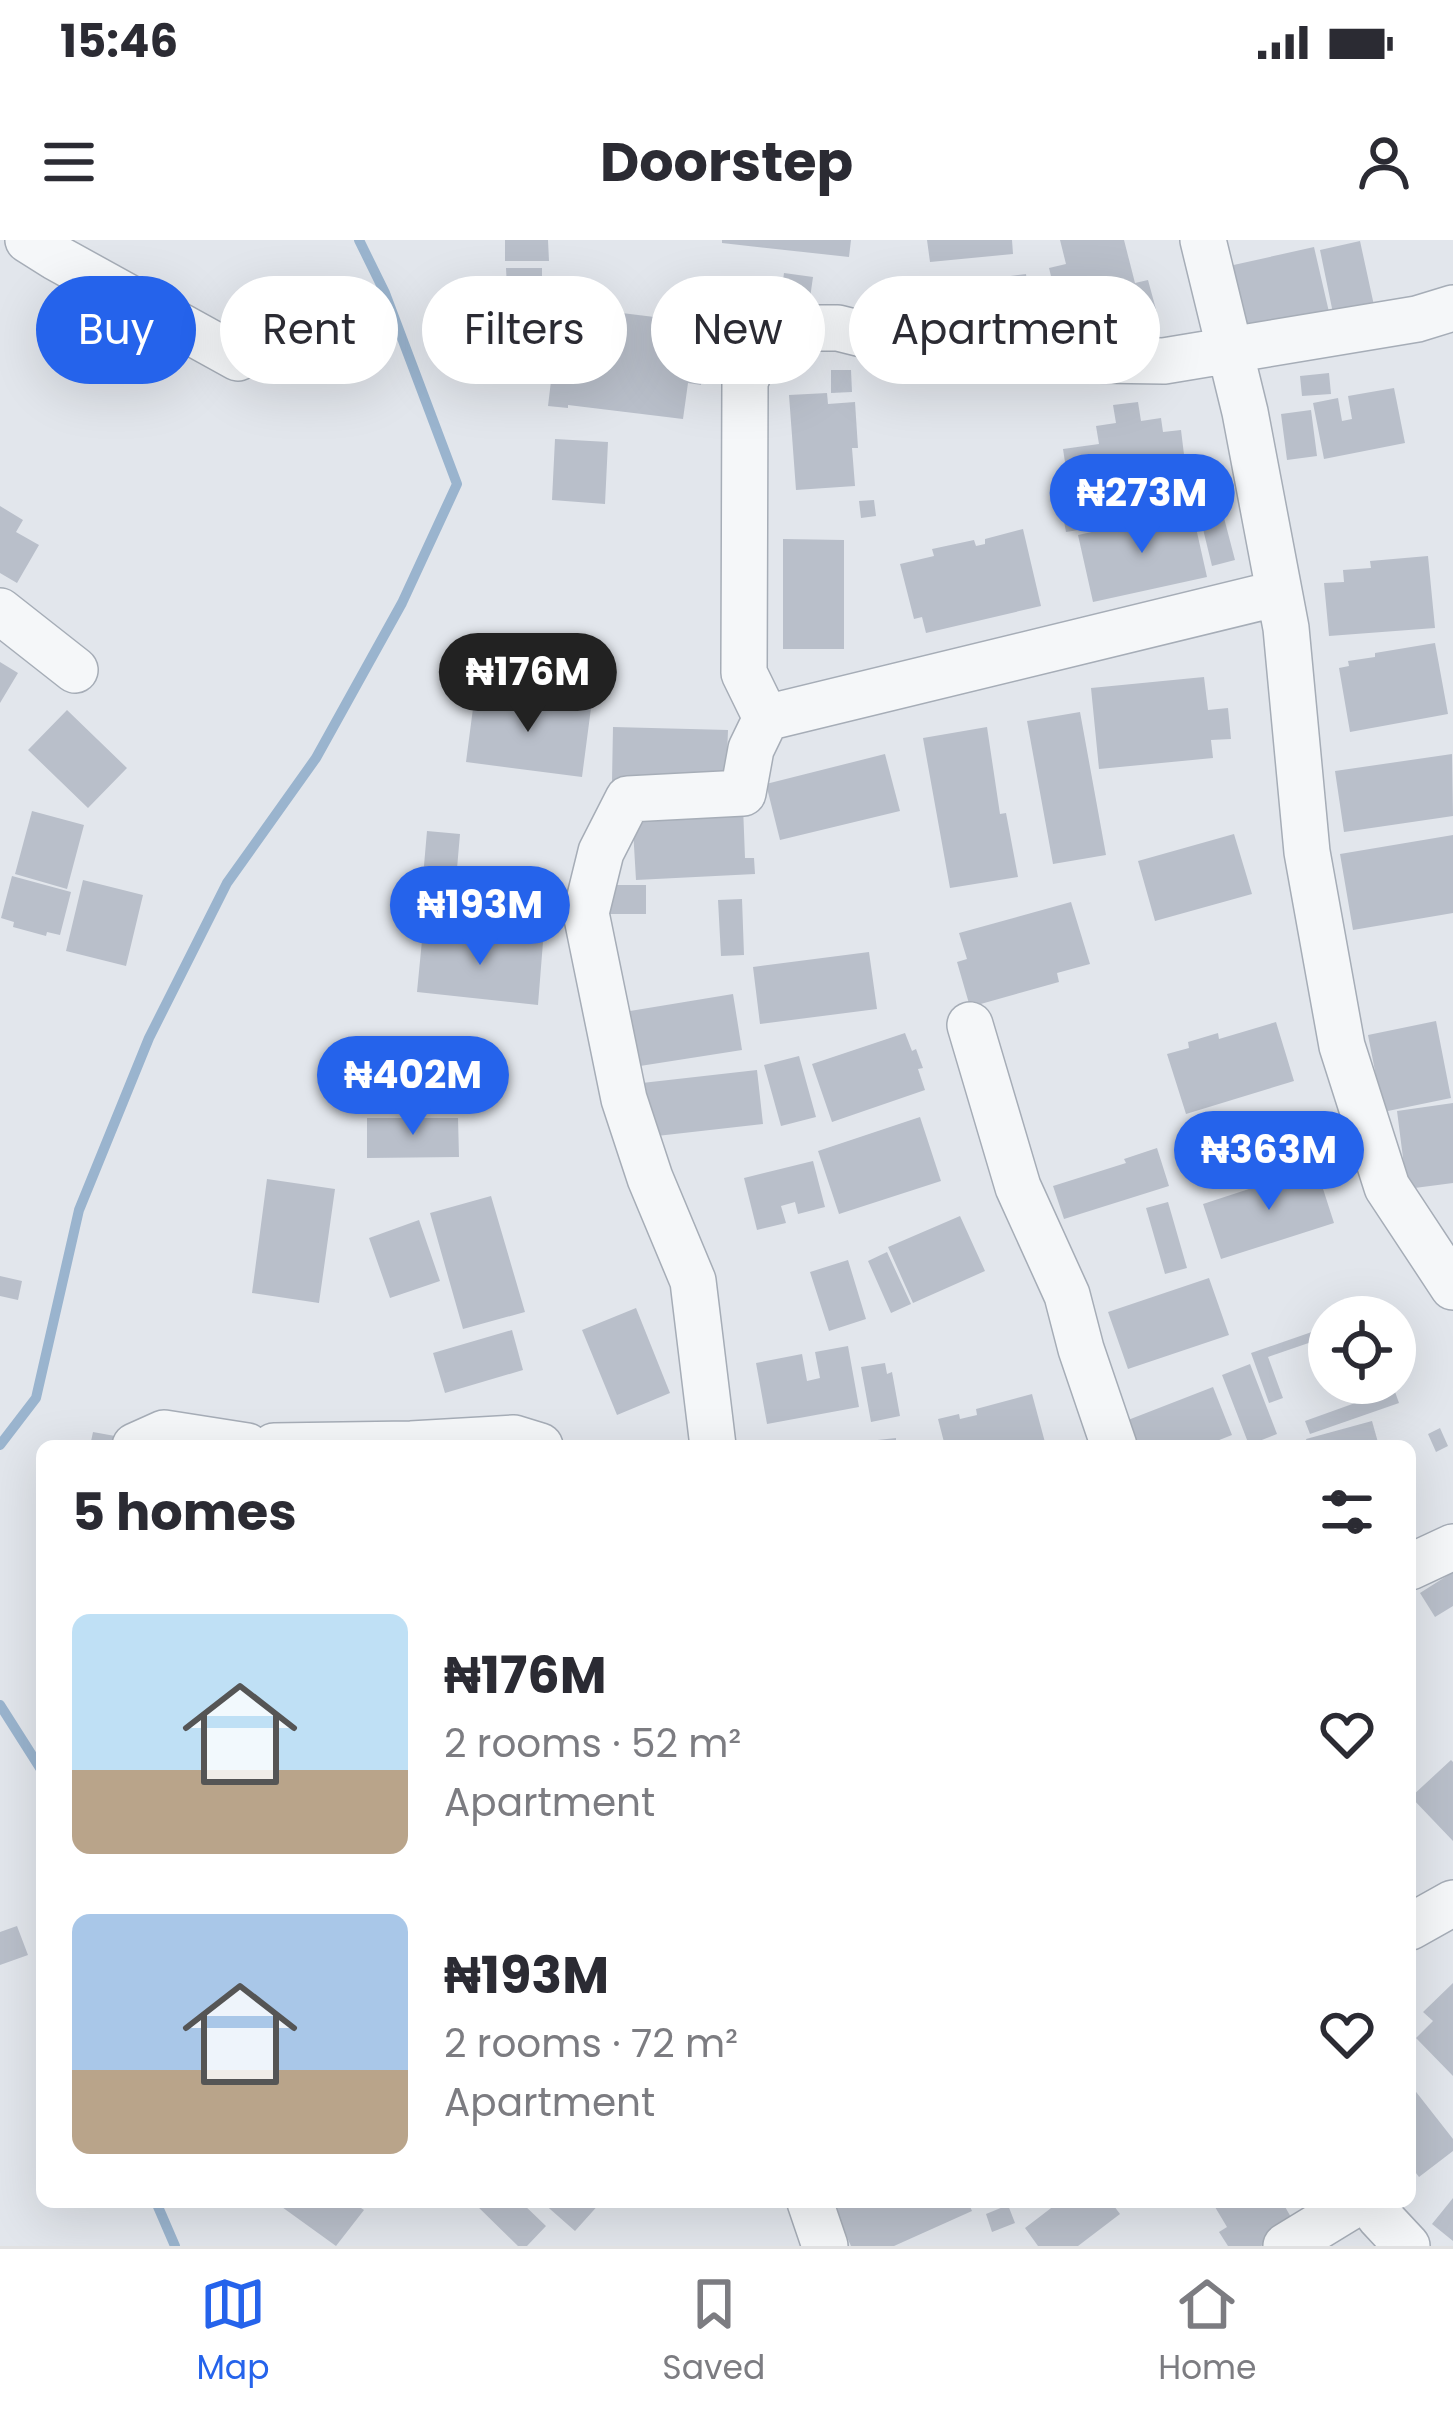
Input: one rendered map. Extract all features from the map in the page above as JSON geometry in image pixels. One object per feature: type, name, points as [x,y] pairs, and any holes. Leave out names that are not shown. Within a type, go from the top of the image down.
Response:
[{"type":"street","points":[[28,240],[220,348]]},
{"type":"street","points":[[1202,240],[1245,412],[1286,628],[1306,852],[1342,1046],[1388,1187],[1448,1271]]},
{"type":"street","points":[[766,718],[744,673],[745,382],[756,356],[792,328],[838,328],[958,358],[1164,362],[1417,319],[1453,308]]},
{"type":"street","points":[[712,1440],[693,1281],[650,1178],[624,1099],[586,913],[601,852],[628,799],[743,793],[751,748],[766,718],[1279,593]]},
{"type":"street","points":[[0,611],[74,670]]},
{"type":"street","points":[[970,1025],[1018,1187],[1067,1295],[1112,1440]]},
{"type":"street","points":[[148,1440],[164,1433],[209,1440]]},
{"type":"street","points":[[480,1440],[520,1440]]},
{"type":"street","points":[[1416,1564],[1453,1546]]},
{"type":"street","points":[[1416,1924],[1453,1903]]},
{"type":"street","points":[[812,2208],[825,2246]]},
{"type":"street","points":[[1286,2246],[1348,2208]]},
{"type":"street","points":[[1377,2208],[1379,2216],[1408,2246]]},
{"type":"building","points":[[505,240],[548,240],[549,261],[505,261]]},
{"type":"building","points":[[722,240],[851,240],[849,257]]},
{"type":"building","points":[[927,240],[1012,240],[1013,254],[930,262]]},
{"type":"building","points":[[1060,240],[1124,240],[1133,276],[1051,276],[1049,268],[1066,264]]},
{"type":"building","points":[[1360,241],[1375,310],[1334,318],[1320,250]]},
{"type":"building","points":[[1314,247],[1329,312],[1235,333],[1220,268]]},
{"type":"building","points":[[506,268],[542,268],[542,276],[506,276]]},
{"type":"building","points":[[627,314],[651,317],[651,384],[688,384],[683,419],[548,406],[551,384],[627,384]]},
{"type":"building","points":[[831,370],[849,370],[852,392],[831,393]]},
{"type":"building","points":[[1329,373],[1331,394],[1302,396],[1300,376]]},
{"type":"building","points":[[1394,388],[1405,443],[1324,459],[1313,403],[1338,398],[1342,421],[1352,419],[1348,396]]},
{"type":"building","points":[[827,393],[828,404],[855,402],[855,486],[796,490],[789,395]]},
{"type":"building","points":[[1138,402],[1141,421],[1161,418],[1163,432],[1181,430],[1187,479],[1069,488],[1063,449],[1099,444],[1096,426],[1116,423],[1113,405]]},
{"type":"building","points":[[1311,410],[1317,456],[1287,460],[1281,414]]},
{"type":"building","points":[[555,439],[608,442],[605,504],[552,500]]},
{"type":"building","points":[[1217,491],[1235,560],[1212,566],[1195,496]]},
{"type":"building","points":[[1085,494],[1088,505],[1067,510],[1063,499]]},
{"type":"building","points":[[874,500],[876,516],[861,518],[859,501]]},
{"type":"building","points":[[1133,505],[1135,521],[1066,532],[1063,516]]},
{"type":"building","points":[[0,506],[23,520],[16,532],[39,545],[17,583],[0,573]]},
{"type":"building","points":[[1192,510],[1207,577],[1093,602],[1078,535]]},
{"type":"building","points":[[1023,529],[1041,606],[926,633],[922,617],[914,619],[900,564],[934,556],[932,549],[974,540],[976,546]]},
{"type":"building","points":[[783,539],[844,540],[844,649],[783,649]]},
{"type":"building","points":[[1428,556],[1435,628],[1329,636],[1324,583],[1344,582],[1343,570],[1371,568],[1370,561]]},
{"type":"building","points":[[1435,643],[1448,714],[1350,732],[1339,668],[1349,666],[1348,661],[1375,657],[1375,653]]},
{"type":"building","points":[[0,662],[18,673],[0,703]]},
{"type":"building","points":[[1204,677],[1208,710],[1228,708],[1231,739],[1211,740],[1213,758],[1099,769],[1091,688]]},
{"type":"building","points":[[475,693],[591,708],[582,777],[466,762]]},
{"type":"building","points":[[67,710],[127,768],[88,808],[28,750]]},
{"type":"building","points":[[1080,712],[1106,855],[1053,864],[1027,721]]},
{"type":"building","points":[[613,727],[728,730],[726,784],[612,781]]},
{"type":"building","points":[[987,727],[1000,814],[1006,813],[1018,877],[950,888],[923,738]]},
{"type":"building","points":[[885,754],[900,811],[780,840],[766,784]]},
{"type":"building","points":[[1452,754],[1453,816],[1344,832],[1335,771]]},
{"type":"building","points":[[743,806],[745,858],[754,858],[755,874],[636,880],[632,812]]},
{"type":"building","points":[[32,811],[84,825],[67,889],[15,874]]},
{"type":"building","points":[[427,831],[460,834],[454,903],[421,900]]},
{"type":"building","points":[[1234,834],[1252,894],[1155,921],[1138,861]]},
{"type":"building","points":[[1453,835],[1453,913],[1353,930],[1340,854]]},
{"type":"building","points":[[12,876],[71,892],[60,935],[13,927],[14,922],[1,918]]},
{"type":"building","points":[[83,880],[143,895],[126,966],[66,951]]},
{"type":"building","points":[[610,885],[646,885],[646,914],[609,914]]},
{"type":"building","points":[[742,899],[744,955],[721,956],[718,900]]},
{"type":"building","points":[[1071,902],[1090,964],[1057,973],[1059,982],[970,1007],[957,962],[967,959],[959,933]]},
{"type":"building","points":[[423,930],[475,935],[475,943],[488,945],[489,937],[543,942],[538,1005],[417,992]]},
{"type":"building","points":[[869,952],[877,1009],[760,1024],[753,967]]},
{"type":"building","points":[[733,994],[742,1050],[640,1066],[630,1011]]},
{"type":"building","points":[[1436,1021],[1451,1098],[1383,1112],[1368,1035]]},
{"type":"building","points":[[1276,1022],[1294,1081],[1186,1114],[1167,1054],[1218,1033],[1219,1039]]},
{"type":"building","points":[[905,1033],[923,1068],[918,1069],[925,1090],[832,1122],[812,1064]]},
{"type":"building","points":[[799,1056],[816,1117],[781,1126],[764,1065]]},
{"type":"building","points":[[757,1070],[763,1124],[648,1137],[642,1083]]},
{"type":"building","points":[[1453,1103],[1453,1183],[1407,1189],[1397,1111]]},
{"type":"building","points":[[920,1117],[941,1181],[839,1214],[818,1151]]},
{"type":"building","points":[[367,1118],[458,1118],[459,1157],[367,1158]]},
{"type":"building","points":[[1157,1148],[1169,1186],[1064,1219],[1053,1186]]},
{"type":"building","points":[[813,1161],[825,1207],[798,1214],[795,1202],[781,1206],[786,1223],[757,1230],[744,1178]]},
{"type":"building","points":[[1316,1167],[1334,1223],[1221,1259],[1203,1204]]},
{"type":"building","points":[[267,1179],[335,1189],[319,1303],[252,1293]]},
{"type":"building","points":[[491,1196],[525,1312],[463,1329],[430,1213]]},
{"type":"building","points":[[1168,1202],[1187,1268],[1165,1274],[1146,1208]]},
{"type":"building","points":[[960,1216],[985,1271],[913,1303],[888,1247]]},
{"type":"building","points":[[419,1220],[440,1281],[390,1298],[369,1238]]},
{"type":"building","points":[[887,1252],[911,1304],[891,1313],[868,1261]]},
{"type":"building","points":[[848,1260],[866,1319],[829,1331],[810,1272]]},
{"type":"building","points":[[0,1276],[22,1281],[18,1300],[0,1296]]},
{"type":"building","points":[[1209,1278],[1229,1335],[1128,1369],[1108,1312]]},
{"type":"building","points":[[636,1308],[670,1393],[617,1415],[582,1330]]},
{"type":"building","points":[[512,1330],[523,1370],[445,1393],[433,1353]]},
{"type":"building","points":[[1308,1333],[1308,1343],[1268,1357],[1283,1398],[1269,1403],[1251,1353]]},
{"type":"building","points":[[848,1346],[859,1407],[767,1424],[756,1363],[802,1354],[807,1381],[820,1378],[815,1352]]},
{"type":"building","points":[[885,1363],[887,1374],[892,1372],[900,1416],[871,1422],[861,1367]]},
{"type":"building","points":[[1250,1364],[1277,1434],[1247,1440],[1222,1375]]},
{"type":"building","points":[[1213,1387],[1232,1435],[1219,1440],[1136,1440],[1128,1420]]},
{"type":"building","points":[[1032,1394],[1044,1440],[943,1440],[938,1419],[977,1415],[976,1409]]},
{"type":"building","points":[[1352,1404],[1396,1404],[1310,1434],[1305,1421]]},
{"type":"building","points":[[1372,1421],[1377,1440],[1306,1440]]},
{"type":"building","points":[[1440,1428],[1448,1446],[1436,1452],[1428,1434]]},
{"type":"building","points":[[93,1432],[115,1436],[115,1440],[91,1440]]},
{"type":"building","points":[[1453,1572],[1453,1606],[1435,1617],[1420,1593]]},
{"type":"building","points":[[1453,1762],[1453,1841],[1416,1802],[1416,1792]]},
{"type":"building","points":[[17,1926],[28,1955],[0,1965],[0,1932]]},
{"type":"building","points":[[1453,1983],[1453,2076],[1416,2038],[1433,2021],[1423,2012]]},
{"type":"building","points":[[1416,2092],[1453,2139],[1453,2151],[1419,2177]]},
{"type":"building","points":[[1453,2198],[1453,2241],[1432,2224]]},
{"type":"building","points":[[283,2208],[364,2210],[336,2246]]},
{"type":"building","points":[[479,2208],[527,2208],[546,2226],[527,2246],[518,2246]]},
{"type":"building","points":[[549,2208],[596,2208],[575,2231]]},
{"type":"building","points":[[834,2208],[972,2211],[894,2246],[851,2246]]},
{"type":"building","points":[[1009,2208],[1015,2223],[992,2232],[986,2214]]},
{"type":"building","points":[[1051,2208],[1116,2208],[1120,2214],[1078,2246],[1038,2246],[1025,2228]]},
{"type":"building","points":[[1216,2208],[1286,2208],[1296,2226],[1261,2246],[1228,2246],[1219,2232],[1227,2227]]},
{"type":"waterway","points":[[0,1445],[36,1398],[79,1210],[149,1038],[227,883],[316,758],[402,603],[457,484],[385,293],[359,240]]},
{"type":"waterway","points":[[0,1705],[36,1762]]},
{"type":"waterway","points":[[159,2208],[175,2246]]}]
